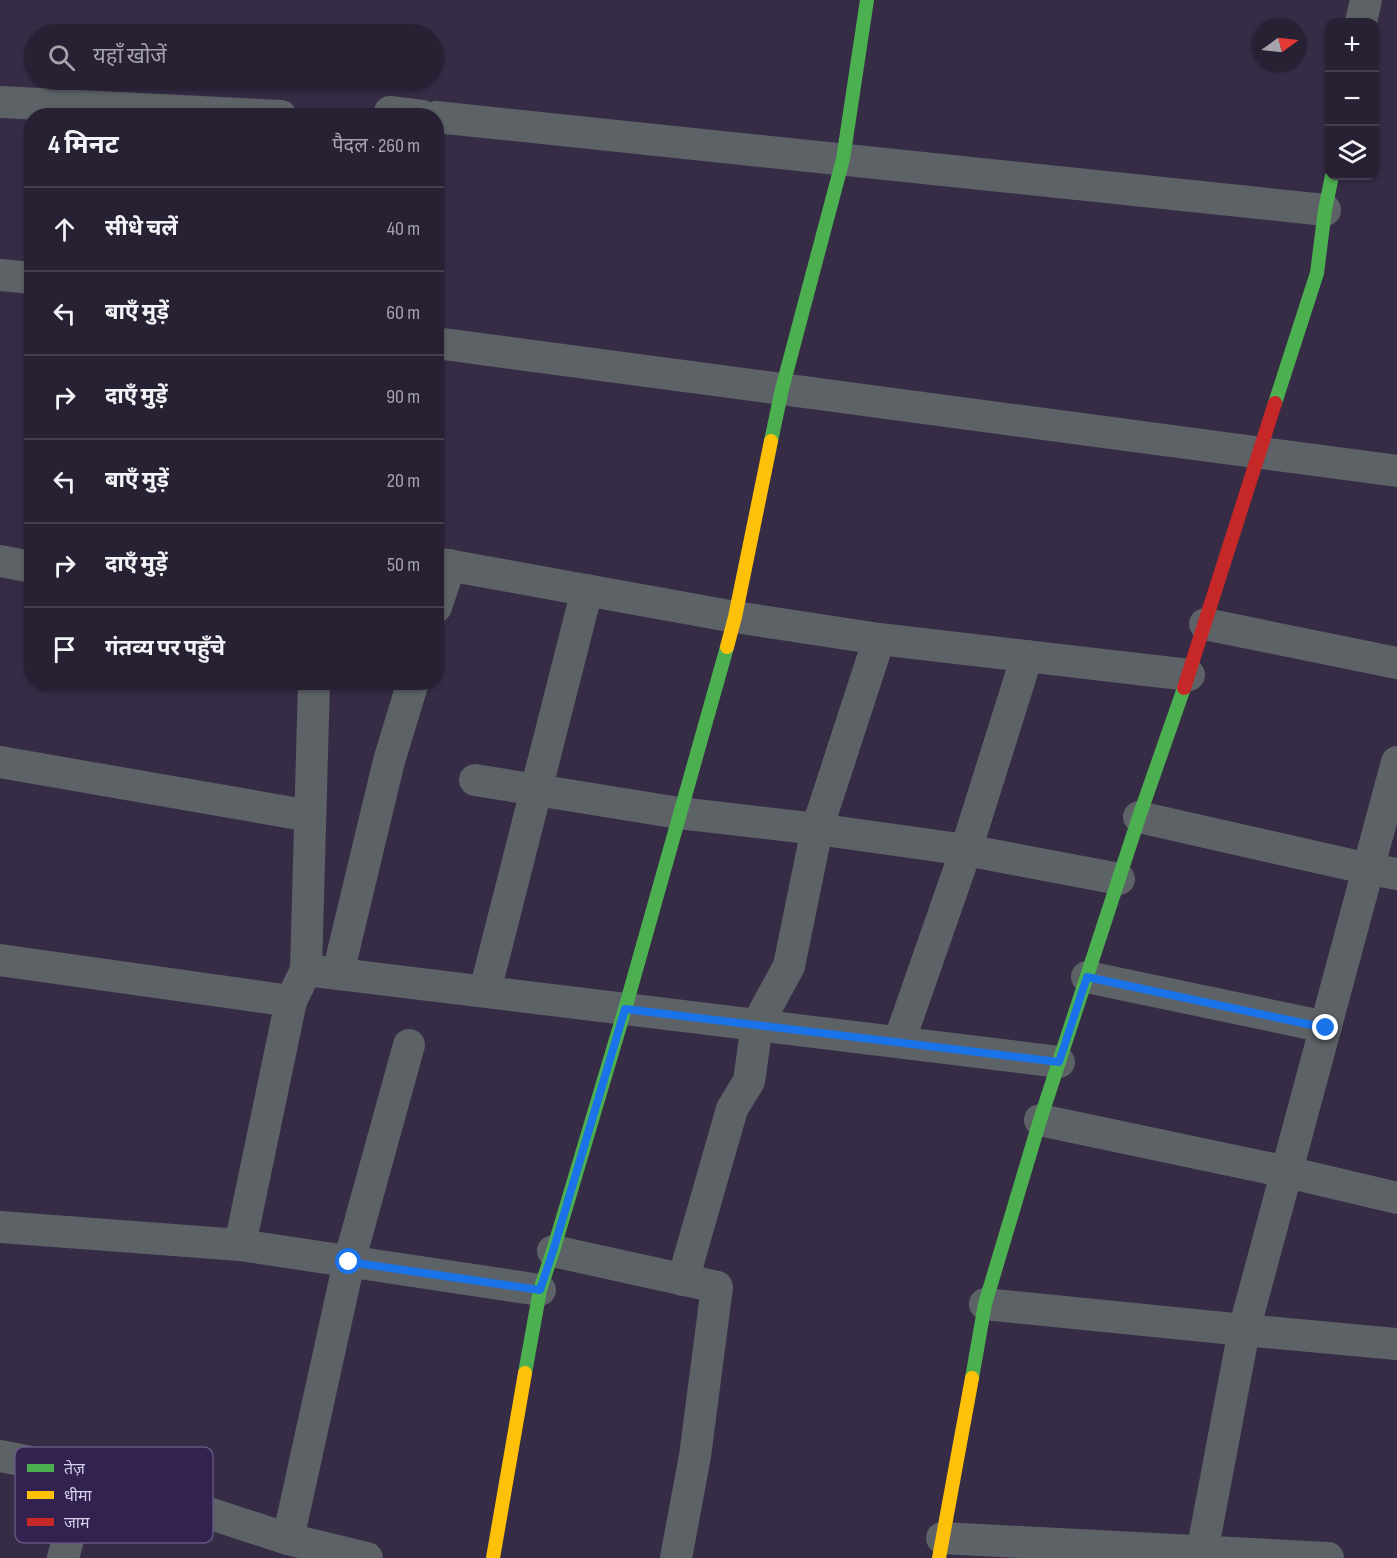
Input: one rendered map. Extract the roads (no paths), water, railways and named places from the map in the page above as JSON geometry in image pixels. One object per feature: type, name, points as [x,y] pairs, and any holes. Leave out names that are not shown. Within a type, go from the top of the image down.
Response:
[{"type":"street","points":[[493,1558],[540,1290],[625,1009],[735,617],[782,389],[843,159],[867,0]]},
{"type":"street","points":[[1362,18],[1366,0]]},
{"type":"street","points":[[0,102],[120,108]]},
{"type":"street","points":[[444,118],[1325,210]]},
{"type":"street","points":[[1328,1558],[941,1548],[985,1304],[1040,1120],[1139,817],[1189,675],[1317,273],[1331,180]]},
{"type":"street","points":[[0,275],[24,277]]},
{"type":"street","points":[[444,345],[1397,471]]},
{"type":"street","points":[[0,561],[24,566]]},
{"type":"street","points":[[444,564],[735,617],[879,639],[1189,675]]},
{"type":"street","points":[[485,991],[587,590]]},
{"type":"street","points":[[1204,624],[1397,663]]},
{"type":"street","points":[[683,1280],[732,1109],[749,1081],[757,1025],[789,966],[817,829],[879,639]]},
{"type":"street","points":[[899,1042],[966,850],[1027,656]]},
{"type":"street","points":[[240,1245],[291,1001],[306,970],[314,690]]},
{"type":"street","points":[[338,974],[389,761],[411,690]]},
{"type":"street","points":[[0,762],[310,816]]},
{"type":"street","points":[[1202,1555],[1244,1330],[1326,1028],[1383,872],[1397,762]]},
{"type":"street","points":[[476,780],[679,813],[966,850],[1119,879]]},
{"type":"street","points":[[1139,817],[1383,872]]},
{"type":"street","points":[[0,960],[291,1001]]},
{"type":"street","points":[[306,970],[1059,1062]]},
{"type":"street","points":[[1087,977],[1326,1028]]},
{"type":"street","points":[[288,1539],[349,1262],[409,1045]]},
{"type":"street","points":[[1040,1120],[1287,1172],[1397,1198]]},
{"type":"street","points":[[0,1227],[240,1245],[540,1290]]},
{"type":"street","points":[[553,1251],[717,1287],[695,1456],[676,1558]]},
{"type":"street","points":[[985,1304],[1397,1344]]},
{"type":"street","points":[[0,1456],[15,1459]]},
{"type":"street","points":[[213,1514],[288,1539],[367,1558]]},
{"type":"street","points":[[63,1558],[67,1543]]}]
